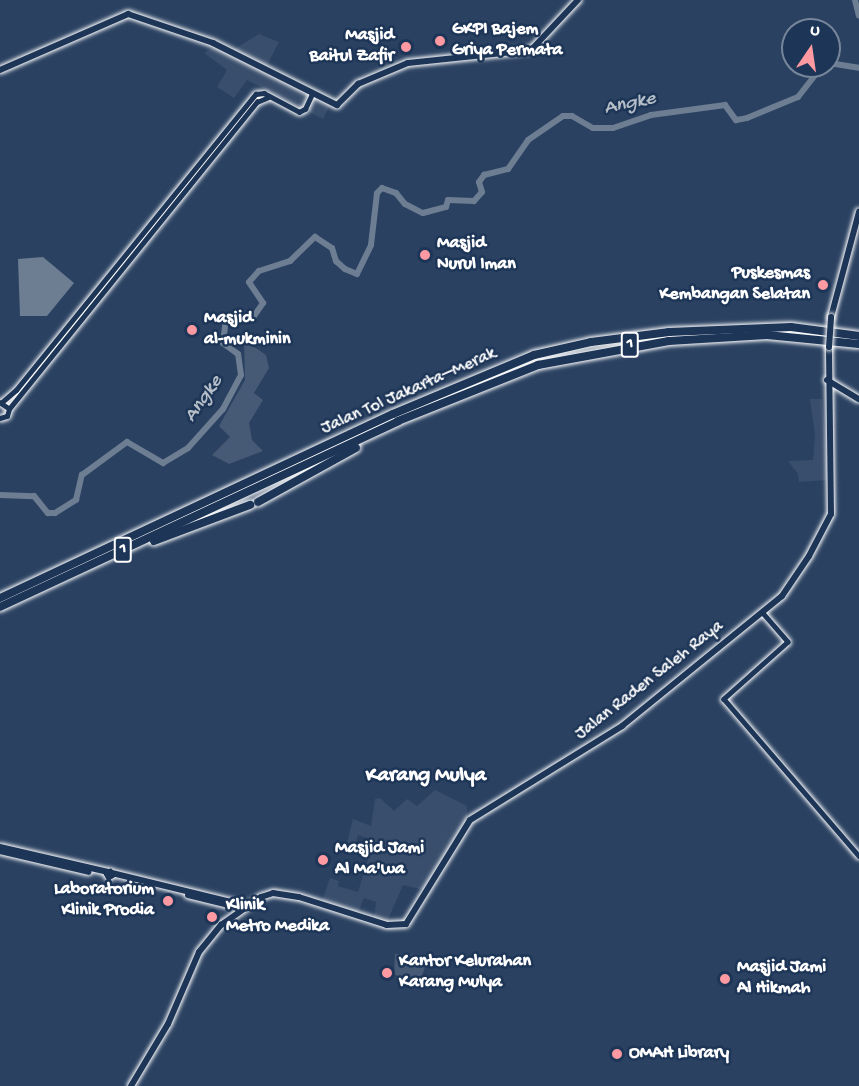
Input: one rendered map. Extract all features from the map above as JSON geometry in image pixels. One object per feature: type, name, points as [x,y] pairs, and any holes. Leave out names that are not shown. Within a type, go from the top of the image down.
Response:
[{"type":"highway","name":"Jalan Tol Jakarta–Merak","points":[[0,598],[412,405],[534,355],[591,342],[669,332],[768,327],[832,330],[859,334]]},
{"type":"highway","name":"Jalan Tol Jakarta–Merak","points":[[0,607],[453,397],[538,365],[640,343],[767,335],[859,344]]},
{"type":"highway","points":[[0,612],[159,539],[254,503],[376,433]]},
{"type":"main road","points":[[0,70],[125,14],[215,44],[337,105],[358,84],[408,63],[531,50],[578,0]]},
{"type":"main road","name":"Jalan Raden Saleh Raya","points":[[131,1086],[168,1024],[207,940],[245,907],[267,894],[283,893],[387,925],[403,926],[414,915],[457,837],[470,820],[622,726],[763,613],[788,588],[831,514],[827,381],[831,317],[859,212]]},
{"type":"main road","points":[[827,381],[859,399]]},
{"type":"main road","points":[[0,849],[245,907]]},
{"type":"street","points":[[9,409],[0,403],[22,382],[242,115],[261,97],[272,98],[301,112],[312,94]]},
{"type":"street","points":[[0,418],[7,416],[9,409],[242,115]]},
{"type":"street","points":[[763,613],[788,642],[724,699],[859,856]]},
{"type":"shaded area","points":[[259,34],[279,42],[265,69],[332,101],[323,119],[247,80],[234,98],[217,87],[227,70],[204,53],[218,44],[233,50]]},
{"type":"shaded area","points":[[43,257],[74,283],[47,316],[20,316],[18,259]]},
{"type":"shaded area","points":[[244,340],[266,355],[269,368],[254,393],[263,400],[249,423],[252,440],[263,451],[229,464],[212,455],[230,437],[219,426],[245,380]]},
{"type":"shaded area","points":[[810,399],[822,399],[828,480],[799,482],[798,474],[788,461],[813,460],[815,435]]},
{"type":"shaded area","points":[[435,790],[467,806],[467,818],[425,890],[403,885],[387,922],[374,918],[376,902],[364,898],[358,912],[322,901],[330,878],[339,881],[338,886],[358,892],[371,849],[364,848],[367,838],[358,835],[354,848],[346,846],[353,819],[371,826],[375,799],[380,798],[394,811],[407,799],[417,806]]},
{"type":"shaded area","points":[[395,954],[429,955],[418,988],[394,974]]},
{"type":"waterway","name":"Angke","points":[[855,0],[859,16]]},
{"type":"waterway","name":"Angke","points":[[841,65],[859,68]]},
{"type":"waterway","name":"Angke","points":[[0,495],[34,496],[48,513],[55,513],[76,500],[82,475],[127,442],[163,463],[188,448],[223,409],[241,375],[238,354],[223,343],[226,320],[254,316],[263,303],[249,282],[259,271],[290,261],[315,237],[332,248],[336,261],[345,269],[357,274],[371,245],[377,193],[382,188],[396,193],[405,204],[423,213],[446,207],[448,200],[474,201],[482,192],[479,182],[484,175],[508,169],[528,140],[563,116],[572,116],[593,128],[613,128],[651,115],[725,105],[736,120],[747,118],[798,97],[813,78]]},
{"type":"place","name":"GKPI Bajem Griya Permata","points":[[440,41]]},
{"type":"place","name":"Masjid Baitul Zafir","points":[[406,47]]},
{"type":"place","name":"Masjid Nurul Iman","points":[[425,255]]},
{"type":"place","name":"Puskesmas Kembangan Selatan","points":[[823,285]]},
{"type":"place","name":"Masjid al-mukminin","points":[[192,330]]},
{"type":"place","name":"Masjid Jami Al Ma'wa","points":[[323,860]]},
{"type":"place","name":"Laboratorium Klinik Prodia","points":[[168,901]]},
{"type":"place","name":"Klinik Metro Medika","points":[[212,917]]},
{"type":"place","name":"Kantor Kelurahan Karang Mulya","points":[[387,973]]},
{"type":"place","name":"Masjid Jami Al Hikmah","points":[[725,979]]},
{"type":"place","name":"OMAH Library","points":[[617,1054]]},
{"type":"district","name":"Karang Mulya","points":[[426,777]]}]
